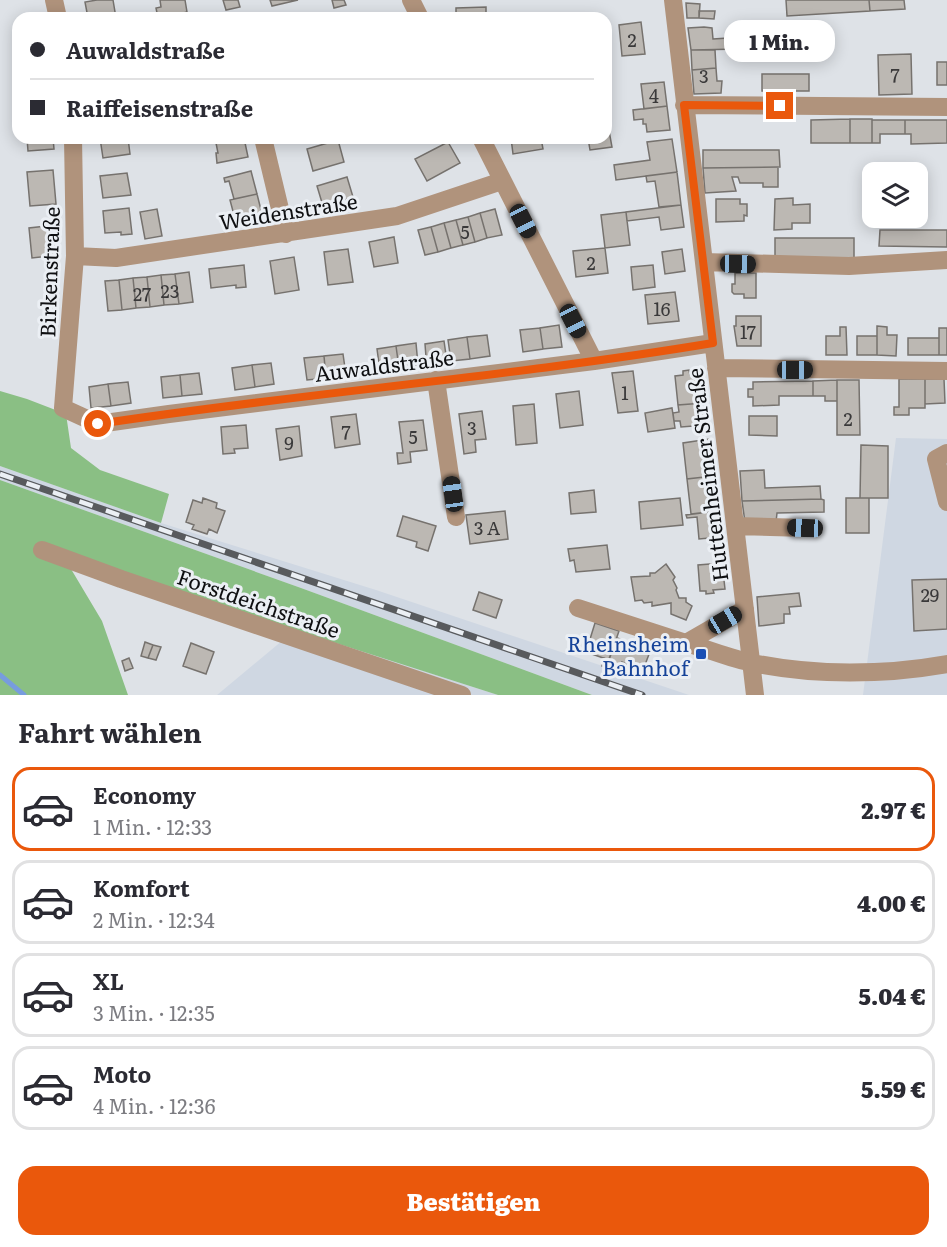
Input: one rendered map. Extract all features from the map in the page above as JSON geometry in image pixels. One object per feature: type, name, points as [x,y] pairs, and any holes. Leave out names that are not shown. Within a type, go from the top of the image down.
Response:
[{"type":"street","name":"Huttenheimer Straße","points":[[673,0],[755,695]]},
{"type":"street","points":[[684,105],[947,107]]},
{"type":"street","name":"Birkenstraße","points":[[63,408],[75,256],[73,144]]},
{"type":"street","points":[[264,144],[286,234]]},
{"type":"street","points":[[484,144],[594,361]]},
{"type":"street","name":"Weidenstraße","points":[[75,256],[116,258],[398,216],[502,181]]},
{"type":"street","points":[[704,262],[849,266],[947,260]]},
{"type":"street","name":"Auwaldstraße","points":[[63,408],[98,424],[594,361],[713,343]]},
{"type":"street","points":[[716,368],[947,371]]},
{"type":"street","points":[[436,380],[456,517]]},
{"type":"street","points":[[947,453],[936,459],[947,502]]},
{"type":"street","points":[[735,526],[805,528]]},
{"type":"street","name":"Forstdeichstraße","points":[[42,550],[458,694]]},
{"type":"street","points":[[578,608],[752,663],[792,669],[856,673],[915,670],[947,664]]},
{"type":"street","points":[[687,643],[745,609]]},
{"type":"shaded area","points":[[896,438],[947,439],[947,695],[863,695]]},
{"type":"shaded area","points":[[0,466],[161,523],[376,590],[689,695],[592,695],[0,480]]},
{"type":"shaded area","points":[[295,630],[498,695],[217,695]]},
{"type":"green space","points":[[0,391],[66,414],[71,448],[100,470],[169,494],[161,523],[0,466]]},
{"type":"green space","points":[[0,480],[592,695],[498,695],[295,630],[71,569],[102,621],[128,695],[0,695]]},
{"type":"building","points":[[113,0],[115,12],[87,12],[85,2]]},
{"type":"building","points":[[160,0],[185,0],[187,12],[157,12],[156,8],[161,7]]},
{"type":"building","points":[[223,0],[238,0],[240,7],[226,10]]},
{"type":"building","points":[[270,0],[298,0],[272,6]]},
{"type":"building","points":[[332,0],[344,0],[346,5],[334,8]]},
{"type":"building","points":[[786,0],[869,0],[870,11],[787,16]]},
{"type":"building","points":[[869,0],[904,0],[905,9],[870,11]]},
{"type":"building","points":[[686,3],[700,4],[699,18],[687,18]]},
{"type":"building","points":[[486,7],[486,12],[456,12],[456,8]]},
{"type":"building","points":[[699,11],[715,11],[714,19],[699,18]]},
{"type":"building","points":[[641,22],[645,54],[622,56],[619,25]]},
{"type":"building","points":[[688,28],[712,28],[713,39],[739,35],[740,49],[691,50]]},
{"type":"building","points":[[691,50],[715,50],[716,68],[692,70]]},
{"type":"building","points":[[911,54],[912,94],[879,95],[878,55]]},
{"type":"building","points":[[937,62],[947,62],[947,85],[937,85]]},
{"type":"building","points":[[716,68],[717,81],[722,81],[721,93],[694,94],[692,70]]},
{"type":"building","points":[[762,74],[809,74],[809,91],[762,91]]},
{"type":"building","points":[[664,82],[667,106],[644,109],[641,84]]},
{"type":"building","points":[[667,106],[670,130],[647,132],[643,119],[634,120],[633,110]]},
{"type":"building","points":[[850,119],[850,143],[811,143],[811,120]]},
{"type":"building","points":[[850,119],[872,119],[872,143],[850,143]]},
{"type":"building","points":[[872,120],[905,120],[905,134],[880,134],[880,143],[872,143]]},
{"type":"building","points":[[905,120],[947,120],[947,143],[911,144],[911,134],[905,134]]},
{"type":"building","points":[[672,139],[677,172],[616,180],[614,165],[650,160],[647,142]]},
{"type":"building","points":[[27,144],[54,144],[54,149],[28,151]]},
{"type":"building","points":[[101,144],[129,144],[130,154],[103,158]]},
{"type":"building","points":[[216,144],[245,144],[248,157],[217,163],[216,153],[218,153]]},
{"type":"building","points":[[324,144],[339,144],[344,162],[313,171],[307,149]]},
{"type":"building","points":[[444,144],[449,144],[460,163],[427,181],[415,159]]},
{"type":"building","points":[[512,144],[542,144],[543,149],[513,154]]},
{"type":"building","points":[[589,144],[611,144],[612,147],[590,150]]},
{"type":"building","points":[[703,150],[779,150],[780,167],[703,168]]},
{"type":"building","points":[[778,167],[778,187],[763,187],[763,183],[740,183],[738,177],[732,177],[736,191],[705,193],[703,168]]},
{"type":"building","points":[[53,170],[56,204],[30,206],[27,172]]},
{"type":"building","points":[[251,171],[257,194],[234,199],[229,181],[225,182],[224,178]]},
{"type":"building","points":[[677,172],[681,205],[659,207],[655,181],[647,182],[646,176]]},
{"type":"building","points":[[127,173],[131,195],[103,198],[100,176]]},
{"type":"building","points":[[347,177],[353,197],[323,206],[317,186]]},
{"type":"building","points":[[257,194],[263,218],[233,226],[230,216],[234,215],[230,200]]},
{"type":"building","points":[[793,198],[793,205],[810,204],[810,223],[792,223],[792,229],[774,230],[775,199]]},
{"type":"building","points":[[716,199],[740,199],[740,204],[747,204],[747,216],[744,215],[744,221],[716,222]]},
{"type":"building","points":[[681,205],[684,227],[661,230],[659,217],[627,221],[626,212]]},
{"type":"building","points":[[129,208],[132,234],[105,233],[103,211]]},
{"type":"building","points":[[157,209],[162,236],[145,239],[140,212]]},
{"type":"building","points":[[495,209],[502,235],[487,238],[480,213]]},
{"type":"building","points":[[626,212],[630,245],[605,248],[601,215]]},
{"type":"building","points":[[480,213],[487,238],[475,242],[468,217]]},
{"type":"building","points":[[468,217],[475,242],[463,245],[456,220]]},
{"type":"building","points":[[456,220],[463,245],[451,248],[444,223]]},
{"type":"building","points":[[444,223],[451,248],[438,252],[431,227]]},
{"type":"building","points":[[55,225],[58,255],[32,258],[29,228]]},
{"type":"building","points":[[431,227],[438,252],[425,255],[418,230]]},
{"type":"building","points":[[880,230],[947,230],[947,247],[879,246]]},
{"type":"building","points":[[394,237],[398,263],[374,267],[369,242]]},
{"type":"building","points":[[775,238],[854,238],[854,258],[775,259]]},
{"type":"building","points":[[605,248],[608,273],[576,277],[573,251]]},
{"type":"building","points":[[348,249],[353,282],[328,285],[324,252]]},
{"type":"building","points":[[682,249],[685,271],[665,274],[662,252]]},
{"type":"building","points":[[294,257],[299,290],[275,294],[270,261]]},
{"type":"building","points":[[244,265],[246,287],[236,288],[236,285],[211,288],[209,269]]},
{"type":"building","points":[[653,265],[655,287],[633,290],[631,267]]},
{"type":"building","points":[[189,272],[193,302],[179,304],[175,274]]},
{"type":"building","points":[[735,273],[756,273],[756,298],[744,298],[744,294],[732,292]]},
{"type":"building","points":[[175,274],[179,304],[164,305],[161,275]]},
{"type":"building","points":[[161,275],[164,305],[150,307],[147,277]]},
{"type":"building","points":[[147,277],[150,307],[136,308],[133,278]]},
{"type":"building","points":[[133,278],[136,308],[122,310],[119,280]]},
{"type":"building","points":[[119,280],[122,310],[108,311],[105,281]]},
{"type":"building","points":[[675,292],[679,321],[648,324],[645,295]]},
{"type":"building","points":[[736,316],[761,316],[761,346],[737,346],[734,326],[736,326]]},
{"type":"building","points":[[559,325],[562,347],[543,349],[540,328]]},
{"type":"building","points":[[877,326],[887,327],[887,335],[897,335],[896,356],[877,355]]},
{"type":"building","points":[[840,327],[846,327],[847,355],[826,355],[826,336],[840,336]]},
{"type":"building","points":[[540,328],[543,349],[523,352],[520,330]]},
{"type":"building","points":[[939,328],[947,328],[947,355],[939,355]]},
{"type":"building","points":[[487,335],[490,356],[470,359],[467,337]]},
{"type":"building","points":[[857,336],[877,336],[877,355],[857,355]]},
{"type":"building","points":[[467,337],[470,359],[451,361],[448,340]]},
{"type":"building","points":[[908,338],[939,338],[939,355],[908,355]]},
{"type":"building","points":[[444,341],[446,355],[426,357],[425,344]]},
{"type":"building","points":[[416,343],[418,365],[399,368],[396,346]]},
{"type":"building","points":[[396,346],[399,368],[380,371],[377,349]]},
{"type":"building","points":[[343,354],[346,375],[326,378],[324,356]]},
{"type":"building","points":[[324,356],[326,378],[307,380],[304,358]]},
{"type":"building","points":[[271,363],[274,384],[255,387],[252,365]]},
{"type":"building","points":[[252,365],[255,387],[235,390],[232,368]]},
{"type":"building","points":[[689,370],[690,375],[701,374],[704,403],[678,405],[675,376],[683,375],[683,371]]},
{"type":"building","points":[[633,371],[638,411],[618,413],[612,373]]},
{"type":"building","points":[[199,373],[202,394],[182,396],[180,375]]},
{"type":"building","points":[[180,375],[182,396],[163,398],[161,377]]},
{"type":"building","points":[[899,379],[925,379],[925,408],[909,408],[909,415],[894,415],[894,407],[899,407]]},
{"type":"building","points":[[925,379],[944,379],[945,403],[925,404]]},
{"type":"building","points":[[837,380],[837,401],[825,401],[825,396],[813,396],[813,381]]},
{"type":"building","points":[[837,380],[859,380],[860,435],[837,435]]},
{"type":"building","points":[[813,381],[813,396],[779,396],[779,405],[753,406],[753,397],[748,397],[748,389],[753,389],[753,382]]},
{"type":"building","points":[[128,382],[131,403],[111,406],[108,384]]},
{"type":"building","points":[[108,384],[111,406],[91,408],[89,387]]},
{"type":"building","points":[[579,391],[583,425],[560,428],[556,394]]},
{"type":"building","points":[[704,403],[706,425],[681,427],[680,421],[674,421],[673,413],[679,412],[678,405]]},
{"type":"building","points":[[534,404],[537,443],[516,445],[513,406]]},
{"type":"building","points":[[672,408],[675,428],[648,432],[645,413]]},
{"type":"building","points":[[482,411],[486,439],[475,440],[476,452],[464,454],[459,414]]},
{"type":"building","points":[[356,414],[360,444],[335,448],[331,417]]},
{"type":"building","points":[[749,416],[777,416],[777,436],[749,435]]},
{"type":"building","points":[[423,420],[427,450],[410,452],[411,462],[398,464],[397,453],[403,453],[399,422]]},
{"type":"building","points":[[246,425],[248,448],[234,449],[235,453],[223,454],[221,427]]},
{"type":"building","points":[[299,426],[302,456],[280,460],[276,429]]},
{"type":"building","points":[[709,439],[713,476],[687,479],[683,443]]},
{"type":"building","points":[[861,445],[888,446],[888,498],[860,498]]},
{"type":"building","points":[[764,470],[765,488],[820,486],[821,499],[742,501],[740,471]]},
{"type":"building","points":[[713,476],[717,511],[691,514],[687,479]]},
{"type":"building","points":[[594,490],[596,512],[571,514],[569,493]]},
{"type":"building","points":[[203,498],[217,503],[216,508],[225,511],[217,533],[209,529],[207,534],[192,529],[194,525],[186,522],[193,500],[202,503]]},
{"type":"building","points":[[680,498],[683,525],[641,529],[639,502]]},
{"type":"building","points":[[846,498],[869,498],[869,533],[846,533]]},
{"type":"building","points":[[824,500],[824,512],[777,513],[776,522],[745,522],[742,501]]},
{"type":"building","points":[[505,511],[508,539],[470,544],[466,515]]},
{"type":"building","points":[[717,511],[720,537],[699,539],[697,517],[687,518],[686,515]]},
{"type":"building","points":[[403,516],[436,526],[428,551],[416,547],[417,542],[397,536]]},
{"type":"building","points":[[607,545],[610,569],[576,572],[574,560],[570,561],[568,549]]},
{"type":"building","points":[[722,563],[725,589],[713,590],[714,593],[706,594],[706,591],[700,591],[698,565]]},
{"type":"building","points":[[666,564],[675,577],[673,580],[679,598],[686,598],[686,602],[692,606],[686,620],[671,614],[671,603],[652,606],[652,602],[635,601],[631,577],[650,576],[650,573],[655,573]]},
{"type":"building","points":[[947,579],[947,629],[914,631],[912,580]]},
{"type":"building","points":[[479,592],[502,600],[496,618],[473,610]]},
{"type":"building","points":[[799,593],[801,606],[789,607],[790,614],[784,614],[784,623],[759,626],[757,597]]},
{"type":"building","points":[[595,623],[619,631],[609,660],[586,652]]},
{"type":"building","points":[[617,638],[651,649],[643,670],[622,662],[620,669],[607,664]]},
{"type":"building","points":[[145,642],[153,645],[148,658],[141,656]]},
{"type":"building","points":[[191,643],[214,652],[206,674],[183,666]]},
{"type":"building","points":[[153,645],[161,647],[156,660],[148,658]]},
{"type":"building","points":[[129,658],[133,668],[125,671],[122,661]]},
{"type":"building","points":[[604,658],[608,660],[607,664],[620,669],[622,662],[627,664],[625,673],[602,666]]},
{"type":"waterway","points":[[0,675],[24,695]]},
{"type":"railway","points":[[0,474],[642,695]]},
{"type":"place","name":"Rheinsheim Bahnhof","points":[[701,654]]},
{"type":"route","points":[[98,424],[594,361],[713,343],[684,105],[780,106]]}]
